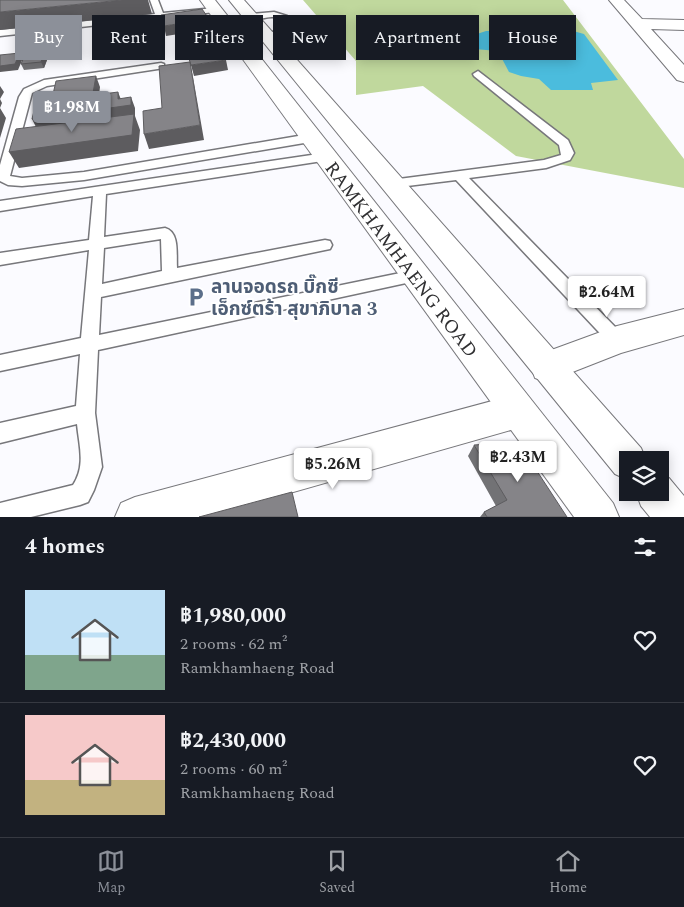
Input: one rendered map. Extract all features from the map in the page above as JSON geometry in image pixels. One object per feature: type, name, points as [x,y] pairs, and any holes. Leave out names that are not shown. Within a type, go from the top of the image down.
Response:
[{"type":"main road","points":[[616,0],[684,76]]},
{"type":"main road","name":"RAMKHAMHAENG ROAD","points":[[227,7],[268,38],[619,451]]},
{"type":"main road","name":"RAMKHAMHAENG ROAD","points":[[227,7],[317,147],[599,517]]},
{"type":"main road","points":[[637,24],[684,25]]},
{"type":"main road","points":[[548,367],[617,340],[684,322]]},
{"type":"main road","points":[[135,517],[518,411]]},
{"type":"main road","points":[[662,501],[676,517]]},
{"type":"lane","points":[[154,0],[160,15],[227,7]]},
{"type":"lane","points":[[0,33],[92,23]]},
{"type":"lane","points":[[161,66],[44,83],[28,91],[24,97],[3,177],[8,182],[22,182],[317,147]]},
{"type":"lane","points":[[391,184],[546,164],[566,157],[568,153],[564,143],[547,127],[478,74]]},
{"type":"lane","points":[[0,206],[100,191],[317,147]]},
{"type":"lane","points":[[459,175],[617,340]]},
{"type":"lane","points":[[0,514],[80,494],[87,483],[92,467],[85,413],[100,191]]},
{"type":"lane","points":[[0,259],[165,233],[168,236],[170,275]]},
{"type":"lane","points":[[94,292],[170,275],[325,245]]},
{"type":"lane","points":[[0,363],[415,276]]},
{"type":"lane","points":[[0,433],[85,413]]},
{"type":"green space","points":[[303,0],[563,0],[574,15],[489,15],[489,60],[576,60],[576,17],[684,159],[684,188],[516,156],[423,86],[356,95],[356,61],[346,49],[346,15],[316,15]]},
{"type":"water","points":[[489,31],[489,50],[479,49],[479,33]]},
{"type":"water","points":[[576,32],[584,34],[618,80],[591,83],[593,90],[551,90],[539,79],[509,72],[503,60],[576,60]]},
{"type":"building","points":[[0,0],[122,0],[0,12]]},
{"type":"building","points":[[202,9],[206,15],[175,15],[175,24],[165,26],[165,15],[161,15]]},
{"type":"building","points":[[15,54],[15,60],[17,60],[15,64],[0,66],[0,55]]},
{"type":"building","points":[[23,60],[42,60],[41,62],[21,64]]},
{"type":"building","points":[[189,60],[226,60],[191,65]]},
{"type":"building","points":[[190,62],[200,125],[144,134],[143,111],[162,108],[159,66]]},
{"type":"building","points":[[96,76],[93,93],[52,99],[56,81]]},
{"type":"building","points":[[118,92],[118,99],[131,97],[131,105],[32,119],[36,103]]},
{"type":"building","points":[[134,114],[132,135],[9,152],[16,129]]},
{"type":"building","points":[[518,442],[567,517],[487,517],[484,512],[507,500],[474,445]]},
{"type":"building","points":[[292,492],[298,517],[199,517]]},
{"type":"place","name":"ลานจอดรถ บิ๊กซี เอ็กซ์ตร้า สุขาภิบาล 3","points":[[196,297]]}]
